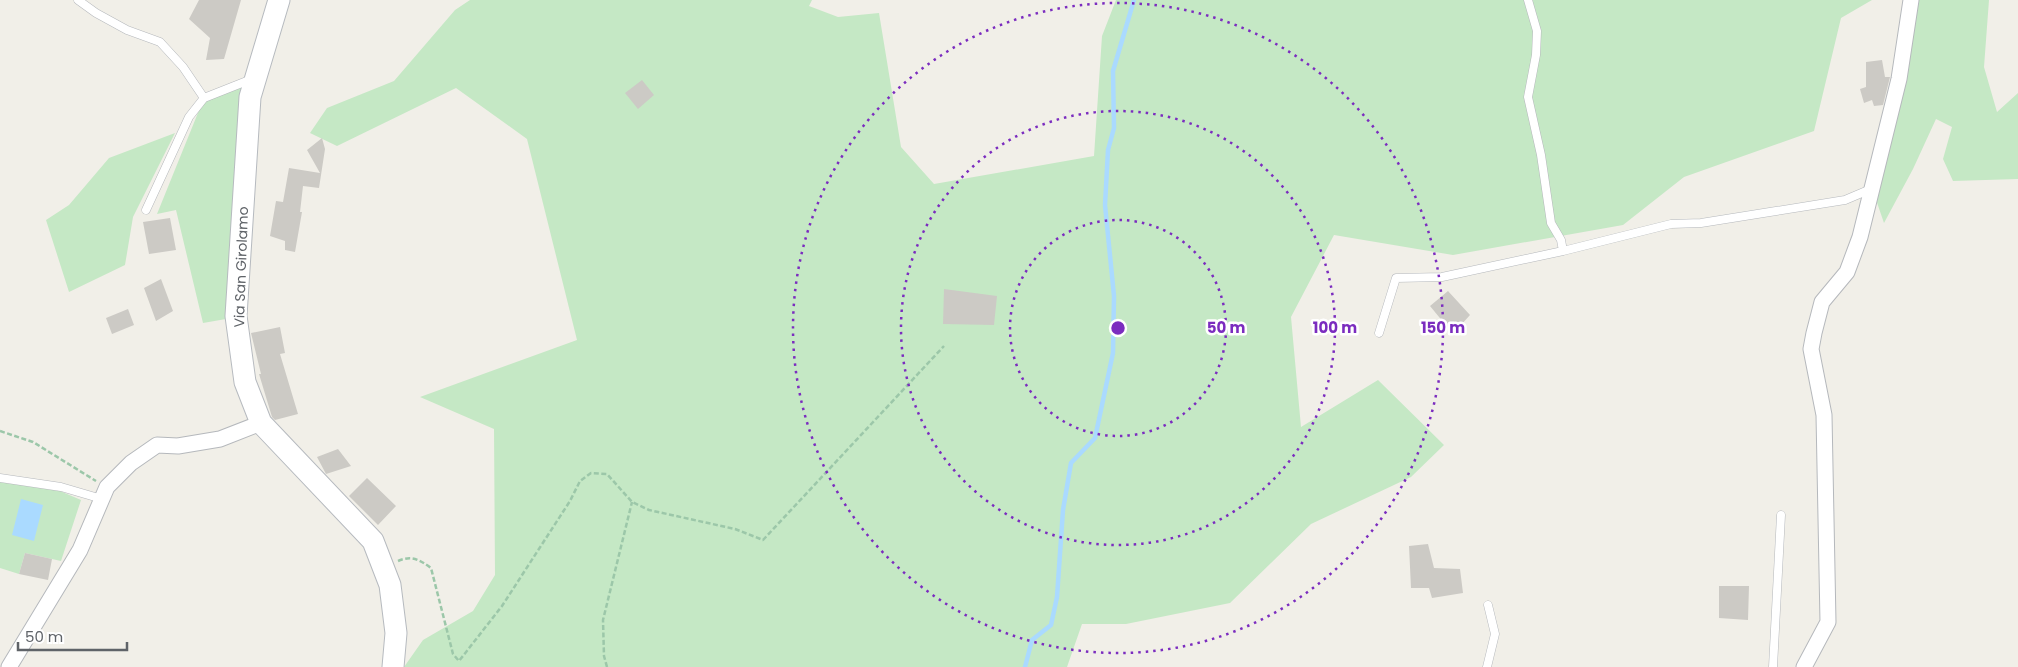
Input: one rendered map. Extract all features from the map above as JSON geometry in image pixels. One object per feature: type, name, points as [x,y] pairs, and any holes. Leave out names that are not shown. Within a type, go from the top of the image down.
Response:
[{"type":"street","name":"Via San Girolamo","points":[[279,0],[250,97],[236,316],[245,382],[262,423],[373,541],[390,585],[396,634],[393,667]]},
{"type":"street","points":[[1804,667],[1828,622],[1824,415],[1811,349],[1822,302],[1847,272],[1860,236],[1899,79],[1911,0]]},
{"type":"street","points":[[8,667],[80,550],[104,493],[131,463],[157,445],[178,446],[220,439],[262,423]]},
{"type":"lane","points":[[78,0],[96,13],[127,30],[160,42],[183,67],[204,98]]},
{"type":"lane","points":[[1528,0],[1537,31],[1536,55],[1528,97],[1541,155],[1551,223],[1561,240],[1563,251]]},
{"type":"lane","points":[[146,210],[189,117],[204,98],[256,78]]},
{"type":"lane","points":[[1379,333],[1396,278],[1442,277],[1563,251],[1671,224],[1701,223],[1845,200],[1872,188]]},
{"type":"lane","points":[[0,478],[104,493]]},
{"type":"lane","points":[[1773,667],[1781,514]]},
{"type":"lane","points":[[1487,667],[1495,634],[1488,605]]},
{"type":"path","points":[[383,568],[405,558],[418,558],[431,568],[453,654],[459,661],[502,606],[570,502],[580,481],[591,473],[607,474],[632,502],[649,510],[735,530],[763,540],[944,346]]},
{"type":"path","points":[[0,431],[33,442],[104,493]]},
{"type":"path","points":[[607,667],[604,656],[603,620],[632,502]]},
{"type":"green space","points":[[470,0],[812,0],[809,6],[838,17],[879,13],[901,147],[934,184],[1094,156],[1102,36],[1116,0],[1872,0],[1841,18],[1814,131],[1684,177],[1623,225],[1453,255],[1334,235],[1291,317],[1301,427],[1378,380],[1444,445],[1411,477],[1311,524],[1230,603],[1126,624],[1082,624],[1067,667],[404,667],[423,640],[473,611],[495,575],[494,429],[420,397],[577,340],[527,139],[456,88],[337,146],[310,133],[327,108],[394,81],[455,10]]},
{"type":"green space","points":[[1909,0],[1989,0],[1984,67],[1997,112],[2018,93],[2018,179],[1953,181],[1943,159],[1952,127],[1936,119],[1913,169],[1884,223],[1872,188]]},
{"type":"green space","points":[[256,77],[226,319],[203,323],[176,210],[157,214],[204,98]]},
{"type":"green space","points":[[175,133],[133,217],[125,265],[69,292],[46,220],[69,205],[109,158]]},
{"type":"green space","points":[[0,482],[60,491],[81,500],[61,561],[25,553],[19,574],[0,568]]},
{"type":"water","points":[[21,499],[43,505],[34,541],[12,535]]},
{"type":"building","points":[[199,0],[241,0],[224,59],[206,60],[210,38],[189,19]]},
{"type":"building","points":[[1882,60],[1885,77],[1890,77],[1883,105],[1874,106],[1872,100],[1864,103],[1860,89],[1866,87],[1866,62]]},
{"type":"building","points":[[642,80],[654,95],[638,109],[625,93]]},
{"type":"building","points":[[322,138],[325,149],[319,188],[303,186],[300,212],[302,212],[295,252],[285,250],[285,241],[270,236],[276,201],[283,202],[289,168],[320,173],[307,150]]},
{"type":"building","points":[[170,218],[176,250],[149,254],[143,222]]},
{"type":"building","points":[[161,279],[173,311],[156,321],[144,288]]},
{"type":"building","points":[[944,289],[997,296],[994,325],[943,324]]},
{"type":"building","points":[[1448,291],[1470,315],[1453,334],[1430,306]]},
{"type":"building","points":[[128,309],[134,325],[112,334],[106,318]]},
{"type":"building","points":[[280,327],[285,353],[280,354],[298,414],[275,420],[272,417],[259,374],[261,374],[251,333]]},
{"type":"building","points":[[338,449],[351,466],[326,474],[317,457]]},
{"type":"building","points":[[367,478],[396,506],[378,525],[349,496]]},
{"type":"building","points":[[1428,544],[1434,568],[1460,569],[1463,593],[1432,598],[1429,588],[1411,588],[1409,546]]},
{"type":"building","points":[[25,553],[52,559],[48,580],[19,574]]},
{"type":"building","points":[[1719,586],[1749,586],[1748,620],[1719,618]]},
{"type":"waterway","points":[[1025,667],[1032,640],[1051,625],[1057,597],[1063,510],[1071,463],[1095,438],[1113,353],[1114,296],[1105,205],[1108,150],[1114,128],[1113,71],[1134,0]]}]
